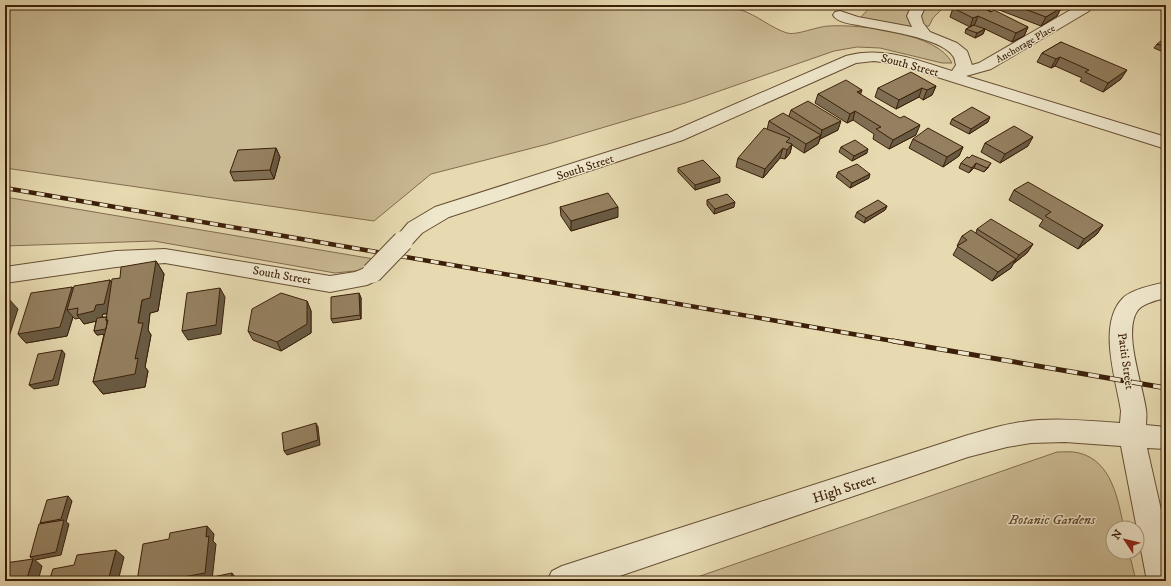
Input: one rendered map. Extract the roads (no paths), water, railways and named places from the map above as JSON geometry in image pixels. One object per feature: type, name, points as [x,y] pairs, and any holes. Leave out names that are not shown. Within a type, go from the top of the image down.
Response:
[{"type":"street","points":[[919,5],[914,16],[916,23],[924,34]]},
{"type":"street","name":"Anchorage Place","points":[[959,73],[984,66],[1084,8]]},
{"type":"street","points":[[840,15],[858,21],[924,34],[955,50],[962,58],[964,64],[959,73]]},
{"type":"street","name":"South Street","points":[[5,275],[116,259],[165,256],[330,284],[359,279],[372,273],[415,228],[442,212],[677,136],[730,114],[852,58],[868,56],[886,57],[959,73],[1166,143]]},
{"type":"street","name":"Patiti Street","points":[[1162,581],[1132,436],[1134,411],[1120,336],[1123,316],[1131,302],[1149,294],[1166,290]]},
{"type":"street","name":"High Street","points":[[562,581],[968,446],[1008,436],[1030,432],[1057,431],[1166,438]]},
{"type":"railway","points":[[5,188],[899,342]]},
{"type":"railway","points":[[893,341],[1166,388]]},
{"type":"park label","name":"Botanic Gardens","points":[[1052,519]]}]
